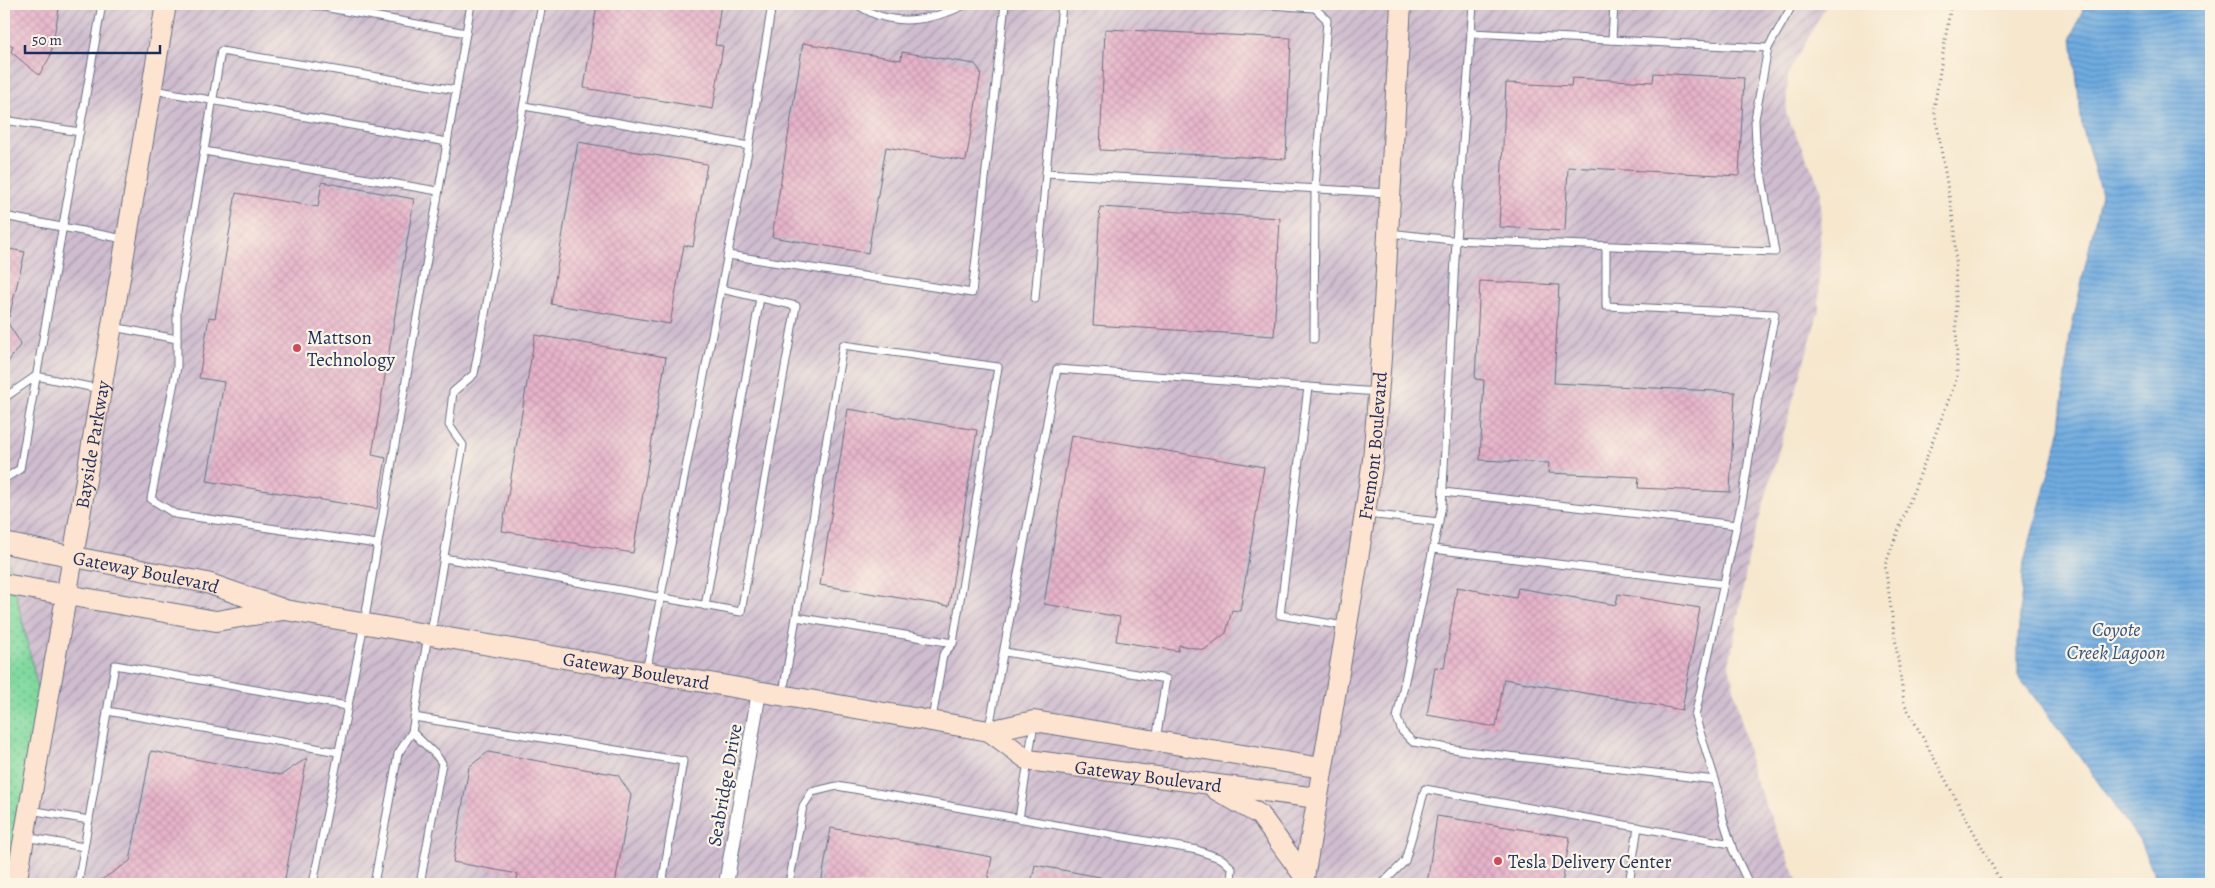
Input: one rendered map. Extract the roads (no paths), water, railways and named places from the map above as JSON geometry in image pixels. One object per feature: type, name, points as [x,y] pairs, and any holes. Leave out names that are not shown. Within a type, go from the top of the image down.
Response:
[{"type":"street","name":"Bayside Parkway","points":[[16,884],[67,594],[166,4]]},
{"type":"street","name":"Fremont Boulevard","points":[[1303,880],[1366,514],[1379,392],[1401,4]]},
{"type":"street","name":"Gateway Boulevard","points":[[4,543],[207,583],[285,610],[759,692],[988,731],[1034,721],[1322,768]]},
{"type":"street","name":"Gateway Boulevard","points":[[4,584],[216,620],[285,610]]},
{"type":"street","name":"Seabridge Drive","points":[[726,884],[759,692]]},
{"type":"street","name":"Gateway Boulevard","points":[[988,731],[1028,760],[1317,798]]},
{"type":"street","points":[[1202,783],[1260,815],[1303,880]]},
{"type":"lane","points":[[4,479],[20,469],[102,4]]},
{"type":"lane","points":[[307,4],[466,33]]},
{"type":"lane","points":[[313,884],[346,706],[364,624],[471,4]]},
{"type":"lane","points":[[374,884],[398,754],[412,732],[463,445],[449,425],[453,392],[474,374],[542,4]]},
{"type":"lane","points":[[646,672],[749,146],[772,4]]},
{"type":"lane","points":[[857,4],[881,16],[912,21],[948,13],[967,4]]},
{"type":"lane","points":[[728,255],[972,293],[1005,4]]},
{"type":"lane","points":[[1035,299],[1062,4]]},
{"type":"lane","points":[[1250,4],[1315,8],[1327,20],[1316,189],[1314,339]]},
{"type":"lane","points":[[1473,4],[1456,240],[1443,492],[1398,718],[1402,731],[1413,742],[1466,751],[1715,780]]},
{"type":"lane","points":[[1612,40],[1614,4]]},
{"type":"lane","points":[[1388,232],[1456,240],[1775,252],[1756,144],[1754,119],[1768,48],[1793,4]]},
{"type":"lane","points":[[1471,33],[1768,48]]},
{"type":"lane","points":[[377,544],[175,514],[151,499],[177,367],[177,310],[221,51],[456,90]]},
{"type":"lane","points":[[152,90],[447,142]]},
{"type":"lane","points":[[524,106],[749,146]]},
{"type":"lane","points":[[4,120],[80,132]]},
{"type":"lane","points":[[204,151],[438,191]]},
{"type":"lane","points":[[1046,173],[1390,193]]},
{"type":"lane","points":[[4,216],[63,226],[126,240]]},
{"type":"lane","points":[[1606,246],[1606,306],[1775,314],[1758,399],[1737,525],[1695,716],[1715,780],[1723,819],[1731,844],[1749,884]]},
{"type":"lane","points":[[444,558],[661,599],[741,612],[796,306],[721,289]]},
{"type":"lane","points":[[705,606],[760,298]]},
{"type":"lane","points":[[111,326],[177,339]]},
{"type":"lane","points":[[783,696],[843,345],[998,367],[953,643],[943,655],[931,721]]},
{"type":"lane","points":[[988,731],[1005,652],[1057,369],[1379,392]]},
{"type":"lane","points":[[4,398],[36,376],[101,389]]},
{"type":"lane","points":[[1308,387],[1280,615],[1347,627]]},
{"type":"lane","points":[[1443,492],[1737,525]]},
{"type":"lane","points":[[1366,514],[1438,522]]},
{"type":"lane","points":[[1433,549],[1724,584]]},
{"type":"lane","points":[[796,616],[953,643]]},
{"type":"lane","points":[[1005,652],[1166,678],[1156,742]]},
{"type":"lane","points":[[78,884],[115,665],[346,706]]},
{"type":"lane","points":[[107,711],[338,752]]},
{"type":"lane","points":[[414,717],[683,761],[662,884]]},
{"type":"lane","points":[[1019,819],[1034,721]]},
{"type":"lane","points":[[412,732],[442,763],[421,884]]},
{"type":"lane","points":[[789,884],[802,806],[812,792],[837,786],[1210,854],[1222,859],[1232,868],[1231,884]]},
{"type":"lane","points":[[1382,884],[1405,861],[1425,789],[1731,844]]},
{"type":"lane","points":[[28,809],[89,820]]},
{"type":"lane","points":[[1629,884],[1638,827]]},
{"type":"lane","points":[[24,837],[84,847]]},
{"type":"water","name":"Coyote Creek Lagoon","points":[[2085,4],[2211,4],[2211,884],[2159,884],[2139,840],[2081,758],[2018,676],[2018,638],[2024,562],[2059,437],[2070,336],[2101,194],[2082,126],[2072,37]]},
{"type":"place","name":"Mattson Technology","points":[[297,348]]},
{"type":"place","name":"Tesla Delivery Center","points":[[1498,861]]}]
